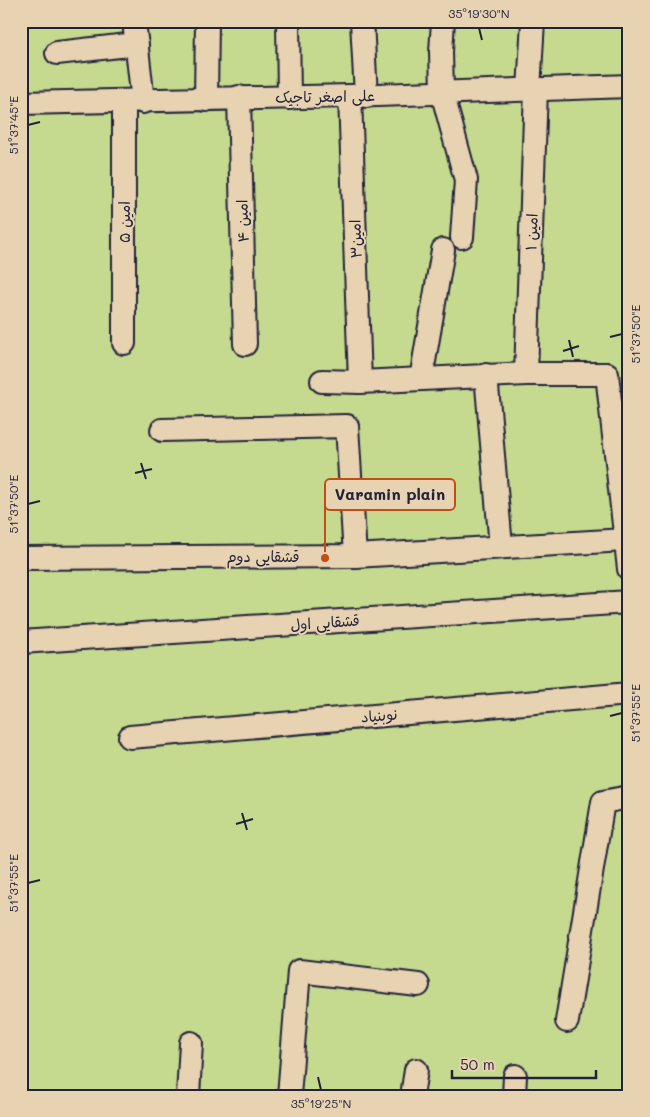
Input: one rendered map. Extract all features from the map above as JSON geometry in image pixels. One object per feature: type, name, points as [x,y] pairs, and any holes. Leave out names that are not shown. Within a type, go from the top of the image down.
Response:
[{"type":"street","name":"امین ۵","points":[[124,342],[137,44],[134,21]]},
{"type":"street","points":[[206,100],[207,21]]},
{"type":"street","points":[[288,21],[289,98]]},
{"type":"street","name":"امین۳","points":[[360,382],[358,96],[362,21]]},
{"type":"street","points":[[443,21],[441,52],[442,92],[466,180],[462,237]]},
{"type":"street","name":"امین ۱","points":[[526,374],[533,21]]},
{"type":"street","points":[[57,52],[137,44]]},
{"type":"street","name":"علی اصغر تاجیک","points":[[21,103],[289,98],[629,86]]},
{"type":"street","name":"امین ۴","points":[[239,98],[245,344]]},
{"type":"street","points":[[422,379],[443,250]]},
{"type":"street","points":[[322,381],[360,382],[526,374],[607,374],[624,477],[625,540],[629,569]]},
{"type":"street","points":[[486,375],[501,547]]},
{"type":"street","points":[[162,430],[347,426],[355,556]]},
{"type":"street","name":"قشقایی دوم","points":[[21,558],[355,556],[625,540]]},
{"type":"street","name":"قشقایی اول","points":[[21,642],[629,602]]},
{"type":"street","name":"نوبنیاد","points":[[130,737],[629,694]]},
{"type":"street","points":[[567,1021],[603,802],[629,797]]},
{"type":"street","points":[[289,1096],[299,971],[418,986]]},
{"type":"street","points":[[188,1096],[191,1043]]},
{"type":"street","points":[[412,1096],[416,1070]]},
{"type":"green space","points":[[21,21],[629,21],[629,1096],[21,1096]]},
{"type":"place","name":"Varamin plain","points":[[325,558]]}]
